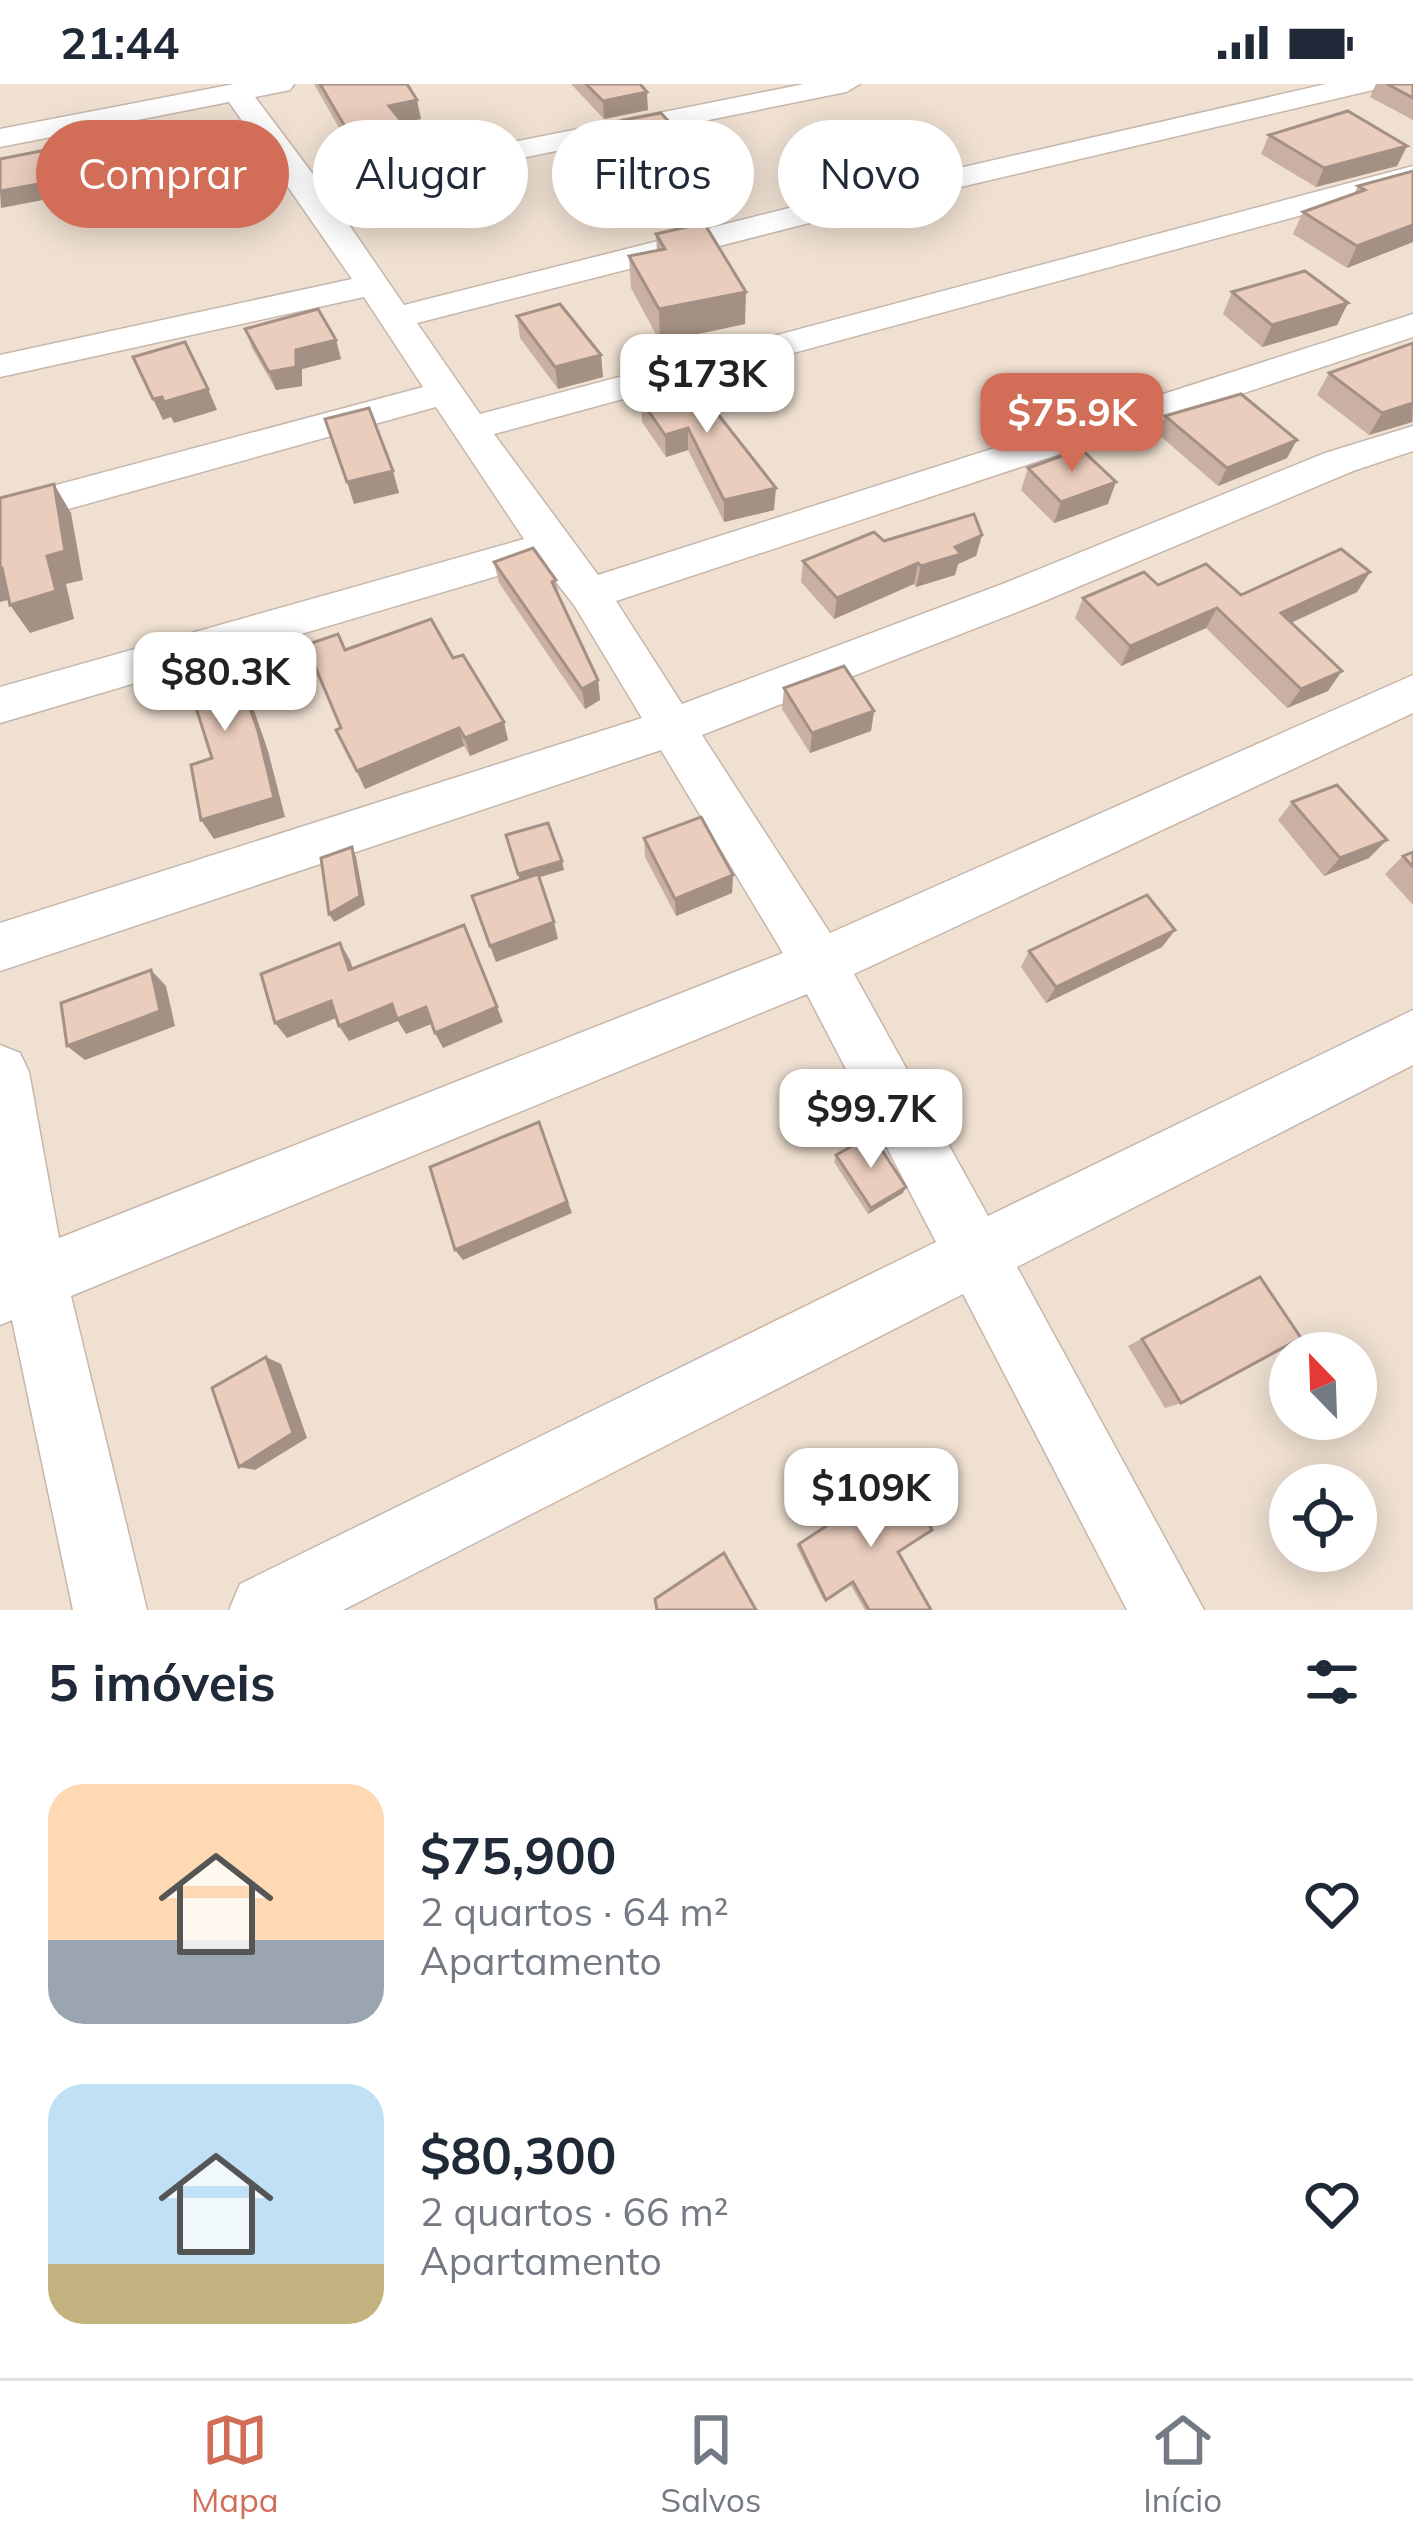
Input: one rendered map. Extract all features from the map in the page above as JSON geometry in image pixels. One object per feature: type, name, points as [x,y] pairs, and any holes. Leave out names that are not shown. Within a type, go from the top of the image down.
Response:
[{"type":"street","points":[[0,138],[280,84]]},
{"type":"street","points":[[310,192],[846,84]]},
{"type":"street","points":[[395,318],[833,207],[1364,84]]},
{"type":"street","points":[[236,92],[310,192],[550,546],[589,594],[819,964],[1167,1610]]},
{"type":"street","points":[[470,429],[1413,175]]},
{"type":"street","points":[[0,366],[372,285]]},
{"type":"street","points":[[589,594],[1413,325]]},
{"type":"street","points":[[0,514],[447,392]]},
{"type":"street","points":[[0,947],[670,728],[1020,595],[1340,462],[1413,438]]},
{"type":"street","points":[[0,705],[550,546]]},
{"type":"street","points":[[17,1286],[819,964],[1413,693]]},
{"type":"street","points":[[266,1610],[1413,1036]]},
{"type":"street","points":[[0,1072],[17,1286],[110,1610]]},
{"type":"shaded area","points":[[0,84],[1413,84],[1413,1610],[0,1610]]},
{"type":"building","points":[[320,84],[407,84],[417,100],[389,106],[400,120],[341,120]]},
{"type":"building","points":[[586,84],[640,84],[647,92],[603,101]]},
{"type":"building","points":[[1387,84],[1413,84],[1413,98]]},
{"type":"building","points":[[1348,111],[1407,146],[1324,168],[1269,135]]},
{"type":"building","points":[[661,113],[667,120],[624,120]]},
{"type":"building","points":[[36,152],[36,184],[0,191],[0,159]]},
{"type":"building","points":[[1413,171],[1413,225],[1357,246],[1303,212],[1365,190],[1358,186]]},
{"type":"building","points":[[707,228],[746,292],[659,309],[629,256],[665,249],[656,234]]},
{"type":"building","points":[[1305,271],[1348,303],[1272,325],[1232,292]]},
{"type":"building","points":[[560,304],[601,355],[555,367],[517,316]]},
{"type":"building","points":[[318,309],[336,340],[296,350],[296,367],[269,372],[245,329]]},
{"type":"building","points":[[185,342],[208,389],[164,402],[162,397],[153,399],[133,357]]},
{"type":"building","points":[[1413,343],[1413,403],[1382,413],[1329,373]]},
{"type":"building","points":[[680,366],[776,488],[724,500],[688,428],[665,435],[641,400],[669,392],[659,372]]},
{"type":"building","points":[[1241,394],[1297,440],[1227,468],[1165,416]]},
{"type":"building","points":[[369,408],[393,471],[347,482],[325,419]]},
{"type":"building","points":[[1081,449],[1116,482],[1061,502],[1028,468]]},
{"type":"building","points":[[54,484],[65,551],[47,556],[56,591],[10,605],[0,568],[0,498]]},
{"type":"building","points":[[974,514],[982,535],[955,547],[961,554],[918,563],[837,598],[803,561],[874,532],[884,541]]},
{"type":"building","points":[[533,548],[556,580],[552,582],[598,680],[582,689],[494,562]]},
{"type":"building","points":[[1341,549],[1370,572],[1281,613],[1342,671],[1301,689],[1217,608],[1130,646],[1083,598],[1144,572],[1158,585],[1206,564],[1241,595]]},
{"type":"building","points":[[431,619],[453,658],[463,655],[504,722],[465,738],[459,728],[357,771],[336,730],[341,728],[306,645],[338,634],[345,650]]},
{"type":"building","points":[[225,637],[258,731],[274,798],[201,820],[191,765],[212,758],[179,654]]},
{"type":"building","points":[[844,666],[874,711],[812,733],[784,688]]},
{"type":"building","points":[[1337,785],[1387,840],[1340,858],[1292,802]]},
{"type":"building","points":[[701,817],[733,875],[675,899],[644,838]]},
{"type":"building","points":[[548,823],[562,861],[518,874],[506,835]]},
{"type":"building","points":[[352,847],[360,896],[329,914],[321,858]]},
{"type":"building","points":[[538,874],[554,922],[490,946],[472,896]]},
{"type":"building","points":[[1147,895],[1175,930],[1056,987],[1029,951]]},
{"type":"building","points":[[464,925],[497,1007],[435,1033],[426,1007],[397,1019],[392,1004],[339,1026],[331,1001],[275,1023],[261,974],[340,943],[349,970]]},
{"type":"building","points":[[151,970],[160,1011],[67,1046],[61,1003]]},
{"type":"building","points":[[539,1122],[567,1202],[455,1250],[430,1167]]},
{"type":"building","points":[[872,1135],[906,1187],[871,1208],[836,1155]]},
{"type":"building","points":[[1260,1277],[1297,1332],[1269,1332],[1269,1355],[1181,1403],[1142,1339]]},
{"type":"building","points":[[266,1357],[293,1433],[239,1467],[212,1388]]},
{"type":"building","points":[[902,1476],[932,1530],[898,1552],[931,1610],[869,1610],[853,1582],[826,1600],[799,1544]]},
{"type":"building","points":[[724,1553],[756,1610],[657,1610],[655,1599]]}]
